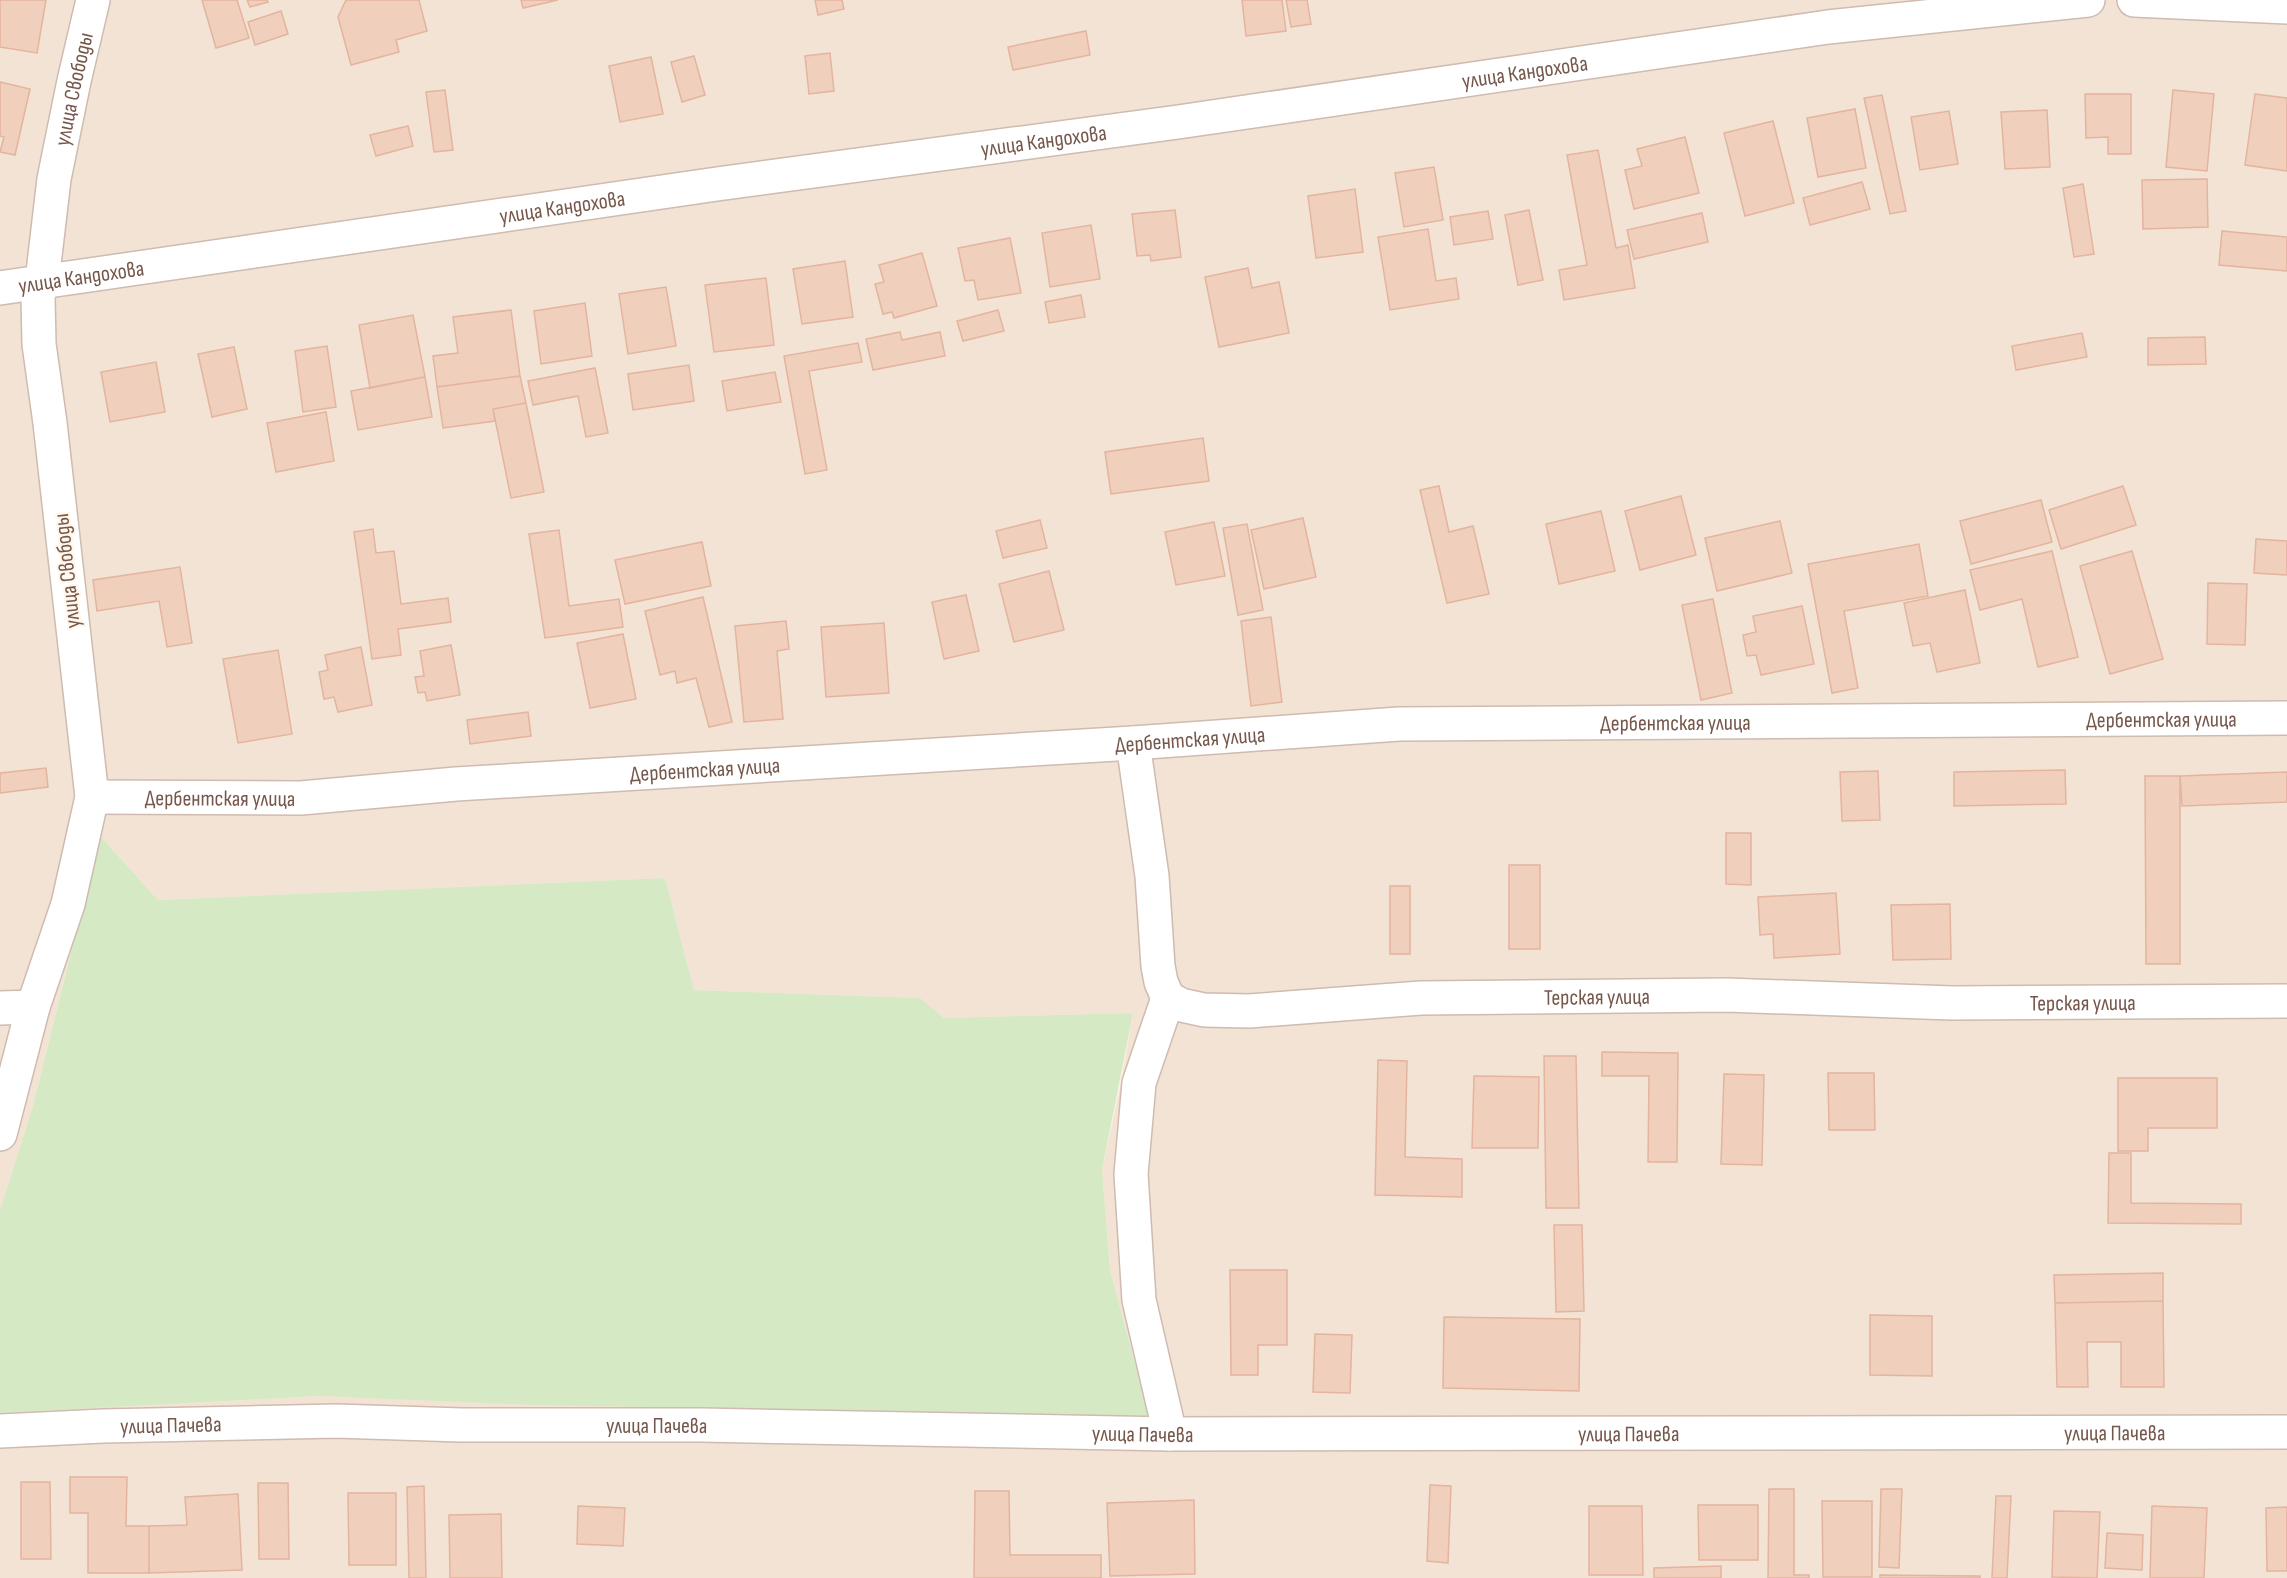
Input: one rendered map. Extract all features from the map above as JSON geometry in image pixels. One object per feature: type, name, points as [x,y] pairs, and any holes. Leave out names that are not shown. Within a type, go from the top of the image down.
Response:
[{"type":"street","name":"улица Свободы","points":[[0,1134],[33,1007],[68,904],[92,797],[39,344],[38,297],[42,281],[54,179],[93,0]]},
{"type":"street","name":"улица Кандохова","points":[[0,288],[705,186],[1178,122],[1828,27],[2088,0]]},
{"type":"street","points":[[2134,0],[2287,7]]},
{"type":"street","name":"Дербентская улица","points":[[92,797],[301,798],[456,784],[1133,743],[1399,724],[2287,718]]},
{"type":"street","points":[[1133,743],[1152,876],[1158,966],[1161,982],[1168,998],[1139,1083],[1131,1174],[1139,1300],[1170,1434]]},
{"type":"street","name":"Терская улица","points":[[1168,998],[1181,1005],[1204,1010],[1249,1011],[1421,998],[1726,995],[1952,1003],[2287,1001]]},
{"type":"street","points":[[0,1008],[33,1007]]},
{"type":"street","name":"улица Пачева","points":[[0,1431],[103,1426],[336,1421],[461,1425],[702,1425],[1170,1434],[2287,1432]]},
{"type":"shaded area","points":[[0,0],[2287,0],[2287,1578],[0,1578],[0,1413],[321,1396],[1149,1416],[1110,1270],[1102,1170],[1133,1013],[944,1018],[919,998],[694,990],[665,878],[158,900],[100,836],[33,1106],[0,1210]]},
{"type":"green space","points":[[100,836],[158,900],[665,878],[694,990],[920,998],[944,1018],[1133,1013],[1102,1170],[1110,1270],[1149,1416],[537,1405],[321,1396],[0,1413],[0,1210],[33,1106]]},
{"type":"building","points":[[0,0],[46,0],[37,53],[0,47]]},
{"type":"building","points":[[202,0],[237,0],[249,38],[216,48]]},
{"type":"building","points":[[247,0],[267,0],[268,2],[250,7]]},
{"type":"building","points":[[346,0],[419,0],[427,31],[396,40],[399,52],[351,65],[338,17]]},
{"type":"building","points":[[521,0],[558,0],[523,8]]},
{"type":"building","points":[[815,0],[842,0],[844,9],[818,15]]},
{"type":"building","points":[[1242,0],[1282,0],[1286,31],[1246,36]]},
{"type":"building","points":[[1286,0],[1307,0],[1311,24],[1291,27]]},
{"type":"building","points":[[281,11],[288,34],[255,45],[248,22]]},
{"type":"building","points":[[1086,31],[1090,55],[1013,70],[1008,47]]},
{"type":"building","points":[[830,53],[834,91],[809,94],[805,56]]},
{"type":"building","points":[[694,56],[705,95],[682,102],[671,62]]},
{"type":"building","points":[[651,57],[663,114],[620,122],[609,66]]},
{"type":"building","points":[[0,82],[30,89],[15,155],[0,152],[4,137],[0,136]]},
{"type":"building","points":[[445,90],[453,150],[434,152],[426,92]]},
{"type":"building","points":[[2173,90],[2214,94],[2207,171],[2166,167]]},
{"type":"building","points":[[2085,94],[2131,94],[2131,154],[2108,154],[2108,137],[2086,138]]},
{"type":"building","points":[[2255,94],[2287,98],[2287,171],[2245,165]]},
{"type":"building","points":[[1882,95],[1906,211],[1890,214],[1864,98]]},
{"type":"building","points":[[1855,109],[1866,168],[1818,177],[1807,118]]},
{"type":"building","points":[[2047,110],[2050,167],[2005,169],[2001,112]]},
{"type":"building","points":[[1949,111],[1958,164],[1920,170],[1911,117]]},
{"type":"building","points":[[1773,121],[1794,203],[1745,216],[1724,133]]},
{"type":"building","points":[[408,126],[413,146],[376,156],[370,135]]},
{"type":"building","points":[[1685,137],[1699,193],[1634,209],[1625,170],[1642,166],[1637,149]]},
{"type":"building","points":[[1598,150],[1616,248],[1628,245],[1635,288],[1564,300],[1559,270],[1587,265],[1567,155]]},
{"type":"building","points":[[1434,167],[1443,220],[1404,227],[1395,173]]},
{"type":"building","points":[[2207,179],[2208,227],[2143,229],[2142,180]]},
{"type":"building","points":[[1862,182],[1870,209],[1810,225],[1803,198]]},
{"type":"building","points":[[2083,184],[2094,254],[2074,257],[2063,188]]},
{"type":"building","points":[[1355,189],[1363,252],[1316,258],[1308,196]]},
{"type":"building","points":[[1175,210],[1181,257],[1151,261],[1150,255],[1137,256],[1132,214]]},
{"type":"building","points":[[1529,210],[1543,280],[1518,285],[1505,215]]},
{"type":"building","points":[[1488,211],[1493,239],[1454,245],[1450,217]]},
{"type":"building","points":[[1702,213],[1708,242],[1634,259],[1627,230]]},
{"type":"building","points":[[1091,225],[1100,279],[1050,287],[1042,233]]},
{"type":"building","points":[[1428,229],[1436,281],[1456,278],[1459,299],[1390,310],[1378,237]]},
{"type":"building","points":[[2222,231],[2287,237],[2287,271],[2219,265]]},
{"type":"building","points":[[1010,238],[1021,293],[978,300],[974,280],[965,281],[958,248]]},
{"type":"building","points":[[922,253],[937,306],[894,318],[892,312],[883,314],[875,284],[884,282],[879,265]]},
{"type":"building","points":[[845,261],[853,317],[802,324],[793,269]]},
{"type":"building","points":[[1248,268],[1252,288],[1279,282],[1289,333],[1219,347],[1205,277]]},
{"type":"building","points":[[766,278],[774,345],[714,352],[705,285]]},
{"type":"building","points":[[666,287],[676,346],[628,354],[619,294]]},
{"type":"building","points":[[1081,295],[1085,317],[1049,323],[1045,302]]},
{"type":"building","points":[[585,303],[592,356],[541,364],[534,311]]},
{"type":"building","points":[[511,310],[520,376],[437,387],[433,356],[458,353],[453,317]]},
{"type":"building","points":[[998,310],[1004,331],[963,341],[957,321]]},
{"type":"building","points":[[413,315],[425,377],[370,388],[359,325]]},
{"type":"building","points":[[900,332],[902,340],[940,332],[945,356],[873,370],[866,339]]},
{"type":"building","points":[[2082,333],[2087,357],[2016,370],[2012,346]]},
{"type":"building","points":[[2205,337],[2206,364],[2148,365],[2148,338]]},
{"type":"building","points":[[858,343],[862,362],[809,371],[827,470],[805,474],[784,356]]},
{"type":"building","points":[[327,346],[336,407],[303,412],[295,351]]},
{"type":"building","points":[[234,347],[247,409],[212,417],[198,354]]},
{"type":"building","points":[[156,362],[165,412],[110,422],[101,372]]},
{"type":"building","points":[[689,365],[694,401],[633,410],[628,374]]},
{"type":"building","points":[[595,368],[608,433],[586,437],[578,396],[533,405],[528,381]]},
{"type":"building","points":[[775,372],[781,402],[727,411],[722,381]]},
{"type":"building","points":[[520,376],[526,403],[493,409],[495,421],[443,428],[437,387]]},
{"type":"building","points":[[425,377],[432,417],[358,430],[351,391]]},
{"type":"building","points":[[526,403],[544,492],[511,498],[493,409]]},
{"type":"building","points":[[326,412],[334,461],[276,472],[267,423]]},
{"type":"building","points":[[1203,438],[1209,481],[1111,494],[1105,452]]},
{"type":"building","points":[[1439,486],[1449,532],[1473,526],[1489,594],[1447,603],[1420,490]]},
{"type":"building","points":[[2123,486],[2136,525],[2061,549],[2049,510]]},
{"type":"building","points":[[1681,496],[1696,555],[1640,570],[1625,511]]},
{"type":"building","points":[[2041,500],[2052,542],[1971,564],[1960,521]]},
{"type":"building","points":[[1601,511],[1615,571],[1559,584],[1546,524]]},
{"type":"building","points":[[1303,518],[1316,577],[1264,589],[1251,530]]},
{"type":"building","points":[[1040,520],[1047,548],[1003,558],[996,531]]},
{"type":"building","points":[[1780,521],[1792,573],[1717,591],[1705,538]]},
{"type":"building","points":[[1214,522],[1225,576],[1176,585],[1165,532]]},
{"type":"building","points":[[1247,524],[1263,610],[1238,615],[1223,528]]},
{"type":"building","points":[[373,529],[376,553],[394,551],[401,604],[448,598],[451,622],[398,629],[401,655],[372,659],[354,532]]},
{"type":"building","points":[[559,530],[569,606],[619,599],[623,627],[545,638],[529,534]]},
{"type":"building","points":[[2256,539],[2287,541],[2287,575],[2254,573]]},
{"type":"building","points":[[702,542],[711,586],[625,604],[615,560]]},
{"type":"building","points":[[1919,544],[1928,596],[1844,611],[1858,688],[1832,693],[1808,564]]},
{"type":"building","points":[[2052,551],[2078,657],[2038,667],[2022,599],[1980,610],[1970,570]]},
{"type":"building","points":[[2132,551],[2163,659],[2110,674],[2080,566]]},
{"type":"building","points":[[180,567],[192,643],[167,647],[159,601],[97,611],[93,580]]},
{"type":"building","points":[[1049,571],[1064,630],[1014,642],[999,584]]},
{"type":"building","points":[[2208,583],[2247,584],[2245,645],[2207,644]]},
{"type":"building","points":[[1965,590],[1980,663],[1937,672],[1930,643],[1913,646],[1904,603]]},
{"type":"building","points":[[966,595],[979,651],[944,659],[932,602]]},
{"type":"building","points":[[703,597],[732,722],[709,727],[696,678],[677,683],[675,671],[660,675],[645,611]]},
{"type":"building","points":[[1713,599],[1732,693],[1701,700],[1682,605]]},
{"type":"building","points":[[1802,606],[1814,664],[1761,675],[1756,655],[1747,656],[1743,635],[1756,632],[1753,616]]},
{"type":"building","points":[[1271,617],[1282,702],[1251,706],[1241,621]]},
{"type":"building","points":[[786,621],[789,649],[777,651],[783,719],[744,722],[735,626]]},
{"type":"building","points":[[884,623],[889,693],[826,697],[821,627]]},
{"type":"building","points":[[623,634],[636,699],[590,708],[577,643]]},
{"type":"building","points":[[451,645],[460,695],[427,701],[425,692],[418,693],[415,677],[424,676],[420,651]]},
{"type":"building","points":[[361,647],[372,705],[338,712],[334,697],[324,699],[319,672],[328,670],[325,655]]},
{"type":"building","points":[[278,650],[292,734],[238,743],[223,659]]},
{"type":"building","points":[[528,712],[531,736],[470,744],[467,720]]},
{"type":"building","points":[[46,768],[48,787],[0,793],[0,773]]},
{"type":"building","points":[[2065,770],[2066,804],[1954,806],[1954,772]]},
{"type":"building","points":[[1878,771],[1880,820],[1842,821],[1840,772]]},
{"type":"building","points":[[2287,772],[2287,802],[2182,806],[2180,776]]},
{"type":"building","points":[[2145,776],[2180,776],[2180,964],[2146,964]]},
{"type":"building","points":[[1726,833],[1751,833],[1751,885],[1726,884]]},
{"type":"building","points":[[1509,865],[1540,865],[1540,949],[1509,949]]},
{"type":"building","points":[[1390,886],[1410,886],[1410,954],[1390,954]]},
{"type":"building","points":[[1836,893],[1840,954],[1774,958],[1773,934],[1760,935],[1758,897]]},
{"type":"building","points":[[1950,904],[1951,959],[1893,960],[1891,905]]},
{"type":"building","points":[[1602,1052],[1678,1053],[1677,1162],[1648,1162],[1649,1076],[1602,1076]]},
{"type":"building","points":[[1544,1056],[1576,1056],[1579,1208],[1546,1208]]},
{"type":"building","points":[[1378,1060],[1407,1061],[1405,1157],[1462,1159],[1462,1197],[1375,1195]]},
{"type":"building","points":[[1828,1073],[1874,1073],[1875,1130],[1829,1130]]},
{"type":"building","points":[[1724,1074],[1764,1075],[1762,1165],[1721,1164]]},
{"type":"building","points":[[1474,1076],[1539,1077],[1538,1148],[1472,1148]]},
{"type":"building","points":[[2118,1078],[2217,1078],[2217,1128],[2148,1128],[2148,1151],[2118,1151]]},
{"type":"building","points":[[2109,1153],[2131,1153],[2131,1203],[2241,1204],[2241,1224],[2108,1223]]},
{"type":"building","points":[[1554,1225],[1582,1225],[1584,1311],[1556,1312]]},
{"type":"building","points":[[1230,1270],[1287,1270],[1287,1345],[1258,1345],[1258,1375],[1231,1375]]},
{"type":"building","points":[[2163,1273],[2163,1301],[2055,1303],[2054,1275]]},
{"type":"building","points":[[2163,1301],[2164,1387],[2121,1387],[2121,1342],[2087,1342],[2088,1387],[2057,1387],[2055,1303]]},
{"type":"building","points":[[1870,1315],[1932,1316],[1932,1376],[1870,1375]]},
{"type":"building","points":[[1444,1317],[1580,1319],[1579,1391],[1443,1388]]},
{"type":"building","points":[[1315,1334],[1352,1335],[1350,1393],[1313,1392]]},
{"type":"building","points":[[70,1477],[127,1477],[126,1526],[149,1526],[149,1573],[88,1573],[88,1513],[70,1513]]},
{"type":"building","points":[[21,1482],[50,1482],[51,1559],[21,1559]]},
{"type":"building","points":[[258,1483],[288,1483],[289,1559],[259,1559]]},
{"type":"building","points":[[1430,1485],[1451,1486],[1448,1563],[1427,1561]]},
{"type":"building","points":[[424,1486],[426,1578],[409,1578],[407,1487]]},
{"type":"building","points":[[1769,1489],[1794,1489],[1794,1575],[1809,1575],[1809,1578],[1768,1578]]},
{"type":"building","points":[[1881,1489],[1902,1489],[1899,1568],[1879,1567]]},
{"type":"building","points":[[975,1491],[1009,1491],[1010,1555],[1101,1555],[1101,1578],[974,1578]]},
{"type":"building","points":[[348,1493],[396,1493],[396,1565],[349,1565]]},
{"type":"building","points":[[238,1494],[242,1570],[149,1573],[149,1526],[187,1525],[185,1497]]},
{"type":"building","points":[[1996,1496],[2011,1496],[2007,1578],[1992,1578]]},
{"type":"building","points":[[1194,1500],[1195,1574],[1110,1576],[1107,1503]]},
{"type":"building","points":[[1822,1501],[1872,1501],[1872,1577],[1823,1577]]},
{"type":"building","points":[[1698,1505],[1758,1505],[1758,1560],[1699,1560]]},
{"type":"building","points":[[578,1506],[625,1508],[623,1546],[577,1544]]},
{"type":"building","points":[[1589,1506],[1642,1506],[1643,1575],[1589,1575]]},
{"type":"building","points":[[2152,1506],[2207,1508],[2204,1578],[2150,1578]]},
{"type":"building","points":[[2287,1507],[2287,1571],[2267,1571],[2266,1508]]},
{"type":"building","points":[[2054,1511],[2100,1512],[2097,1578],[2052,1577]]},
{"type":"building","points":[[501,1514],[502,1578],[450,1578],[449,1515]]},
{"type":"building","points":[[2107,1533],[2143,1535],[2142,1570],[2105,1568]]},
{"type":"building","points":[[1721,1566],[1721,1578],[1654,1578],[1654,1568]]},
{"type":"building","points":[[1880,1575],[1980,1576],[1980,1578],[1880,1578]]}]
